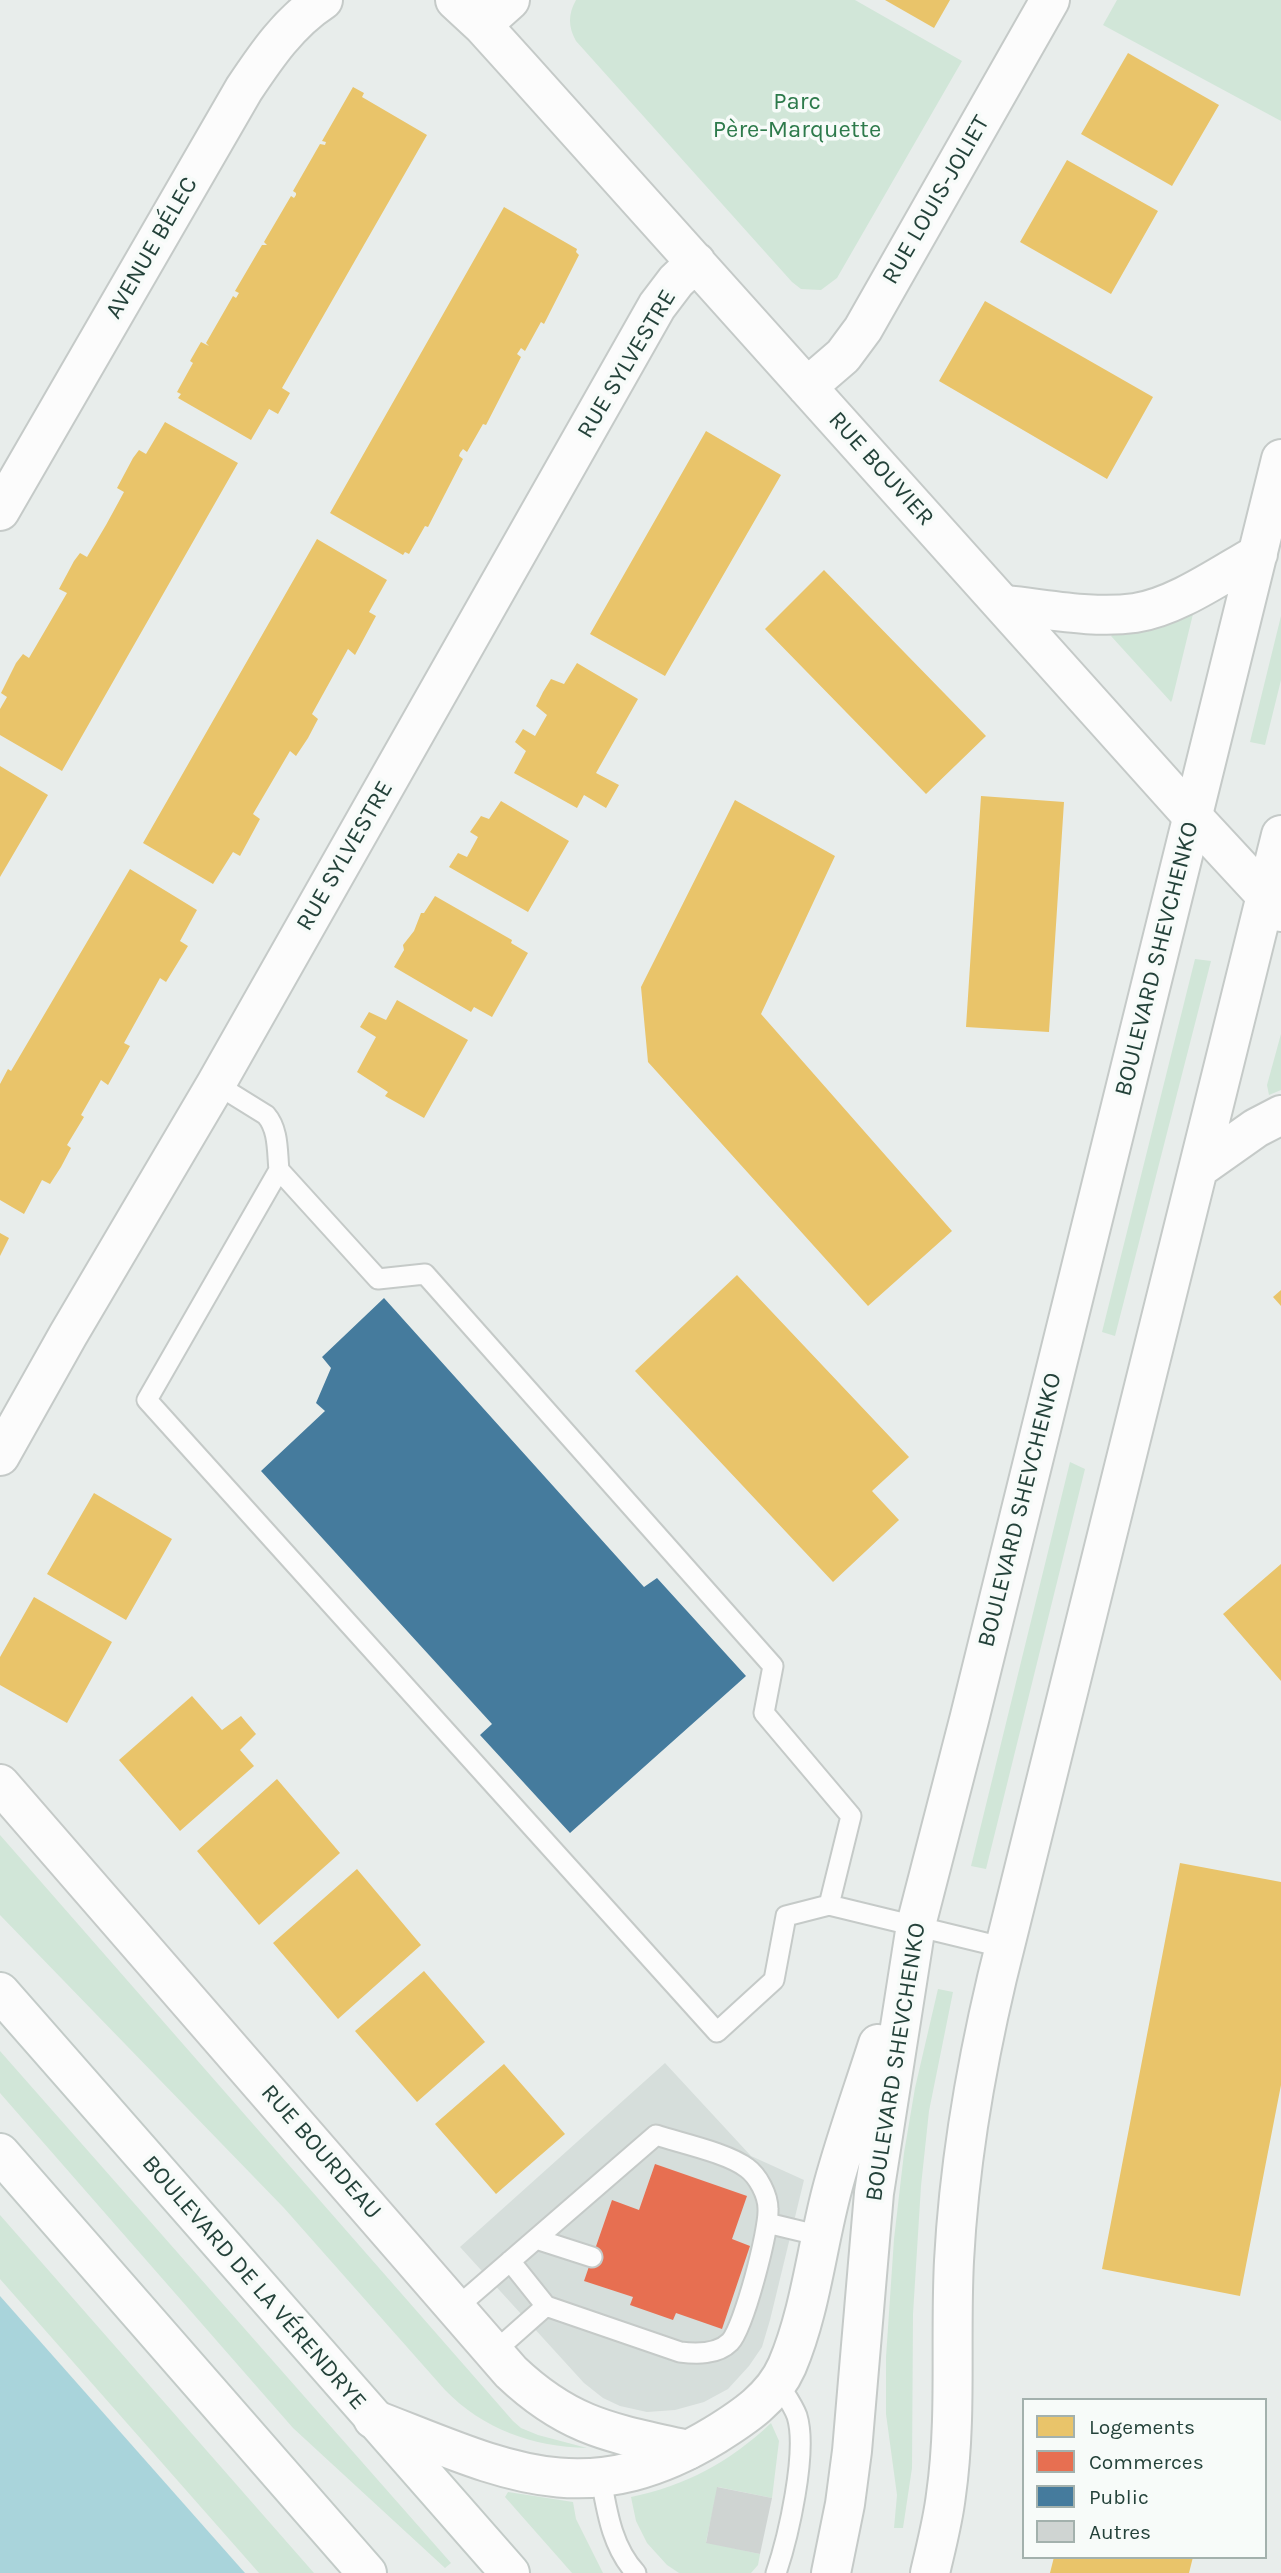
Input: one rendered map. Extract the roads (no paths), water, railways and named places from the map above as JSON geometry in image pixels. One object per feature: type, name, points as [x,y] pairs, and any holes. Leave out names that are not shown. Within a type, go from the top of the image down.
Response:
[{"type":"street","name":"AVENUE BÉLEC","points":[[0,511],[244,89],[295,22],[323,0]]},
{"type":"street","name":"RUE LOUIS-JOLIET","points":[[807,387],[843,356],[863,329],[1050,0]]},
{"type":"street","name":"RUE BOUVIER","points":[[483,8],[696,262],[1193,817],[1274,903]]},
{"type":"street","name":"RUE SYLVESTRE","points":[[0,1456],[216,1084],[657,306],[676,281],[696,262]]},
{"type":"street","name":"BOULEVARD SHEVCHENKO","points":[[831,2573],[852,2451],[874,2193],[916,1925],[1281,459]]},
{"type":"street","points":[[1005,605],[1084,613],[1137,612],[1170,602],[1258,554]]},
{"type":"street","points":[[930,2573],[947,2494],[951,2446],[954,2262],[961,2166],[975,2076],[1198,1169],[1274,903],[1281,835]]},
{"type":"street","points":[[1198,1169],[1256,1128],[1281,1115]]},
{"type":"street","name":"RUE BOURDEAU","points":[[0,1784],[494,2352],[532,2392],[568,2416],[608,2432],[688,2450]]},
{"type":"street","points":[[373,2419],[473,2458],[523,2472],[560,2478],[601,2479],[643,2469],[688,2450],[748,2413],[766,2397],[778,2383],[787,2365],[833,2186],[916,1925]]},
{"type":"street","name":"BOULEVARD DE LA VÉRENDRYE","points":[[0,1992],[510,2573]]},
{"type":"street","points":[[0,2153],[367,2573]]},
{"type":"lane","points":[[216,1084],[266,1115],[271,1121],[275,1131],[279,1170],[147,1400],[717,2032],[774,1980],[786,1916],[829,1905],[1006,1948]]},
{"type":"lane","points":[[279,1170],[379,1279],[425,1274],[773,1666],[764,1713],[851,1816],[829,1905]]},
{"type":"lane","points":[[456,2308],[510,2261],[656,2135],[734,2160],[747,2168],[758,2180],[767,2199],[767,2223],[760,2256],[738,2331],[731,2342],[713,2352],[680,2352],[546,2306],[510,2261]]},
{"type":"lane","points":[[767,2223],[821,2236]]},
{"type":"lane","points":[[536,2239],[592,2257]]},
{"type":"lane","points":[[494,2352],[546,2306]]},
{"type":"lane","points":[[776,2573],[789,2525],[799,2461],[797,2417],[778,2383]]},
{"type":"lane","points":[[601,2479],[615,2538],[624,2558],[636,2573]]},
{"type":"water","points":[[0,2296],[245,2573],[0,2573]]},
{"type":"park label","name":"Parc Père-Marquette","points":[[797,116]]}]
